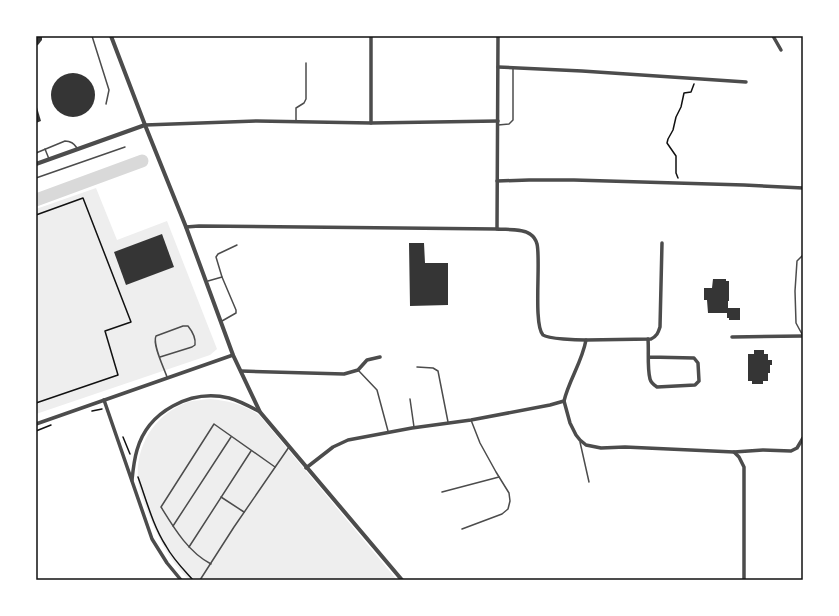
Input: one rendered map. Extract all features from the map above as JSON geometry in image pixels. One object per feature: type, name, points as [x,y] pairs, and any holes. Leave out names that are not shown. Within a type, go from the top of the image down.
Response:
[{"type":"street","points":[[111,36],[186,227],[233,355],[260,412],[402,580]]},
{"type":"street","points":[[371,36],[371,123]]},
{"type":"street","points":[[497,229],[496,181],[498,36]]},
{"type":"street","points":[[773,36],[781,50]]},
{"type":"street","points":[[498,67],[746,82]]},
{"type":"street","points":[[36,164],[145,125],[204,122],[498,123]]},
{"type":"street","points":[[496,181],[574,180],[803,188]]},
{"type":"street","points":[[186,227],[497,229],[524,231],[530,234],[537,243],[538,300],[541,332],[547,337],[586,340],[648,339],[655,337],[660,327],[662,243]]},
{"type":"street","points":[[732,337],[803,336]]},
{"type":"street","points":[[648,339],[650,379],[652,384],[657,387],[698,384],[698,363],[694,358],[649,357]]},
{"type":"street","points":[[586,340],[584,349],[570,380],[564,400],[570,424],[580,440],[586,445],[601,448],[625,447],[734,452],[763,450],[792,451],[797,448],[803,438]]},
{"type":"street","points":[[36,424],[233,355]]},
{"type":"street","points":[[241,371],[344,374],[358,370],[365,361],[380,357]]},
{"type":"street","points":[[132,484],[134,463],[142,437],[149,426],[162,412],[173,405],[188,398],[210,395],[230,398],[260,412]]},
{"type":"street","points":[[104,400],[152,539],[167,563],[182,580]]},
{"type":"street","points":[[306,468],[340,443],[389,432],[448,424],[550,405],[564,400]]},
{"type":"street","points":[[734,452],[739,457],[744,467],[744,580]]},
{"type":"lane","points":[[92,36],[109,90],[106,104]]},
{"type":"lane","points":[[296,122],[296,108],[304,103],[306,99],[306,63]]},
{"type":"lane","points":[[498,123],[508,124],[513,120],[513,68]]},
{"type":"lane","points":[[36,153],[65,141],[75,144],[78,149]]},
{"type":"lane","points":[[36,178],[125,147]]},
{"type":"lane","points":[[45,150],[49,159]]},
{"type":"lane","points":[[221,321],[236,313],[236,310],[222,277],[216,257],[218,254],[237,246]]},
{"type":"lane","points":[[803,255],[797,261],[795,291],[796,323],[803,336]]},
{"type":"lane","points":[[206,282],[222,277]]},
{"type":"lane","points":[[160,357],[195,345],[193,335],[188,326],[156,336],[155,343],[167,379]]},
{"type":"lane","points":[[417,367],[433,368],[438,371],[448,424]]},
{"type":"lane","points":[[358,370],[377,390],[389,432]]},
{"type":"lane","points":[[410,399],[414,428]]},
{"type":"lane","points":[[462,529],[502,514],[508,509],[510,501],[510,493],[499,477],[480,443],[471,420]]},
{"type":"lane","points":[[211,564],[202,559],[189,547],[173,526],[161,506],[214,424],[275,467]]},
{"type":"lane","points":[[173,526],[231,436]]},
{"type":"lane","points":[[580,440],[588,482]]},
{"type":"lane","points":[[200,580],[289,446]]},
{"type":"lane","points":[[189,547],[251,451]]},
{"type":"lane","points":[[442,492],[499,477]]},
{"type":"lane","points":[[221,497],[244,512]]},
{"type":"path","points":[[680,183],[676,173],[676,156],[667,144],[681,107],[684,93],[691,92],[696,78]]},
{"type":"path","points":[[36,214],[83,198],[131,322],[105,331],[118,375],[36,403]]},
{"type":"shaded area","points":[[96,188],[117,240],[167,221],[217,349],[210,355],[36,414],[36,209]]},
{"type":"shaded area","points":[[210,399],[236,404],[259,415],[397,580],[189,580],[164,548],[155,530],[140,492],[138,468],[144,443],[150,432],[166,414],[176,407],[188,402]]},
{"type":"building","points":[[36,36],[42,36],[42,40],[36,46]]},
{"type":"building","points":[[69,73],[77,73],[89,79],[95,91],[95,99],[89,111],[77,117],[69,117],[57,111],[51,99],[51,91],[57,79]]},
{"type":"building","points":[[36,104],[41,121],[36,123]]},
{"type":"building","points":[[162,234],[174,267],[126,285],[114,252]]},
{"type":"building","points":[[409,243],[424,243],[425,263],[448,263],[448,305],[410,306]]},
{"type":"building","points":[[713,279],[726,279],[726,281],[729,281],[728,308],[740,308],[740,320],[729,320],[729,318],[727,318],[727,313],[708,313],[707,300],[704,300],[704,288],[712,288]]},
{"type":"building","points":[[754,350],[764,350],[764,354],[768,354],[768,360],[772,360],[772,365],[770,365],[770,373],[768,373],[768,381],[763,381],[763,384],[752,384],[752,381],[748,381],[748,354],[754,354]]},
{"type":"waterway","points":[[36,200],[142,161]]}]
